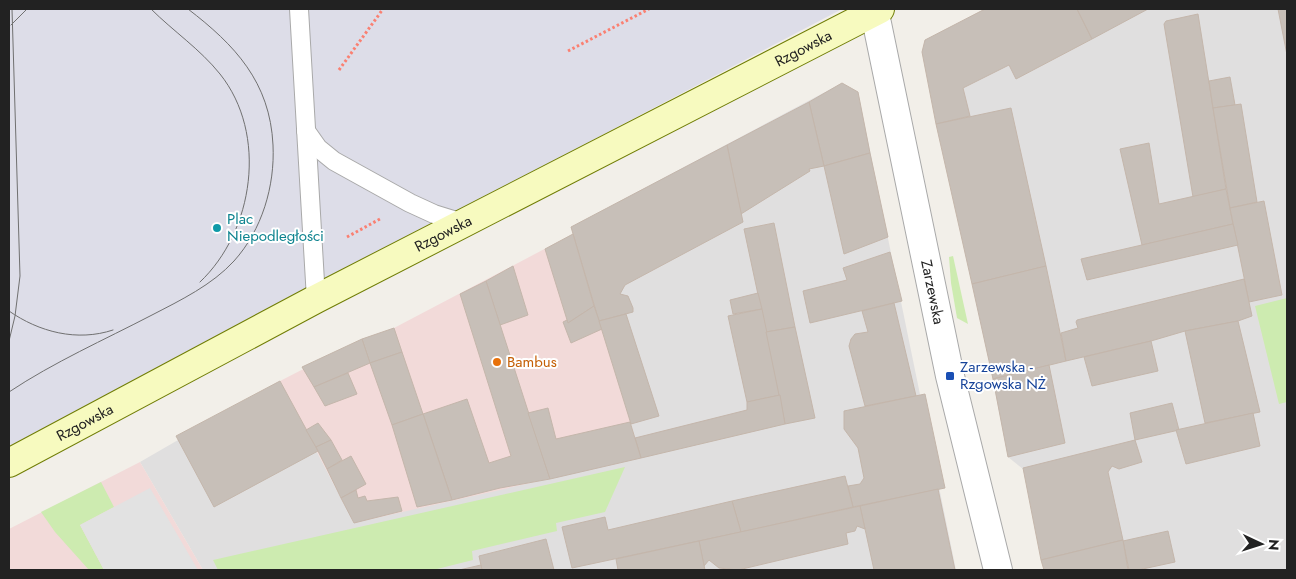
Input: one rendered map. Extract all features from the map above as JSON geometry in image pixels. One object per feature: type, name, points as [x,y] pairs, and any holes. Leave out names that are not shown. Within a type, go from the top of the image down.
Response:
[{"type":"street","name":"Rzgowska","points":[[9,463],[316,299],[877,10]]},
{"type":"street","name":"Zarzewska","points":[[877,10],[950,376],[998,570]]},
{"type":"lane","points":[[299,9],[316,299]]},
{"type":"lane","points":[[306,131],[318,148],[334,161],[410,203],[463,224]]},
{"type":"path","points":[[339,70],[382,9]]},
{"type":"path","points":[[568,51],[649,9]]},
{"type":"path","points":[[347,237],[384,216]]},
{"type":"shaded area","name":"Plac Niepodległości","points":[[9,9],[842,9],[9,447]]},
{"type":"shaded area","points":[[985,9],[1287,9],[1287,570],[1044,570],[1023,469],[1008,457],[983,331],[922,52],[925,40]]},
{"type":"shaded area","points":[[842,83],[858,92],[956,570],[203,570],[140,462],[280,381],[354,523],[635,438],[571,227]]},
{"type":"shaded area","points":[[573,234],[641,458],[354,523],[280,381],[362,339],[394,328]]},
{"type":"shaded area","points":[[140,462],[203,570],[9,570],[9,529]]},
{"type":"shaded area","points":[[150,488],[198,570],[104,570],[80,525]]},
{"type":"green space","points":[[953,256],[968,324],[957,318],[949,257]]},
{"type":"green space","points":[[1287,298],[1287,402],[1279,404],[1255,306]]},
{"type":"green space","points":[[625,467],[605,512],[556,523],[557,531],[472,551],[473,560],[433,570],[218,570],[213,560]]},
{"type":"green space","points":[[101,482],[114,507],[80,525],[104,570],[89,570],[55,532],[41,512]]},
{"type":"building","points":[[985,9],[1077,9],[1092,39],[1016,79],[1009,65],[963,88],[970,116],[936,124],[922,52],[925,40]]},
{"type":"building","points":[[1077,9],[1148,9],[1092,39]]},
{"type":"building","points":[[1278,9],[1287,9],[1287,55]]},
{"type":"building","points":[[1198,14],[1226,189],[1193,197],[1164,24],[1166,21]]},
{"type":"building","points":[[1230,77],[1235,105],[1213,108],[1209,81]]},
{"type":"building","points":[[842,83],[858,92],[870,153],[824,166],[809,102]]},
{"type":"building","points":[[809,102],[824,166],[809,169],[810,171],[741,214],[727,145]]},
{"type":"building","points":[[1241,104],[1257,202],[1230,208],[1213,108]]},
{"type":"building","points":[[1011,108],[1046,266],[972,284],[936,124]]},
{"type":"building","points":[[1149,143],[1159,204],[1226,189],[1233,224],[1142,245],[1120,149]]},
{"type":"building","points":[[727,145],[743,222],[625,285],[620,294],[628,296],[633,312],[599,321],[571,227]]},
{"type":"building","points":[[870,153],[888,237],[844,254],[824,166]]},
{"type":"building","points":[[1264,201],[1282,295],[1249,302],[1230,208]]},
{"type":"building","points":[[774,223],[795,327],[766,332],[744,229]]},
{"type":"building","points":[[1233,224],[1238,245],[1087,280],[1081,259]]},
{"type":"building","points":[[573,234],[594,306],[568,323],[545,249]]},
{"type":"building","points":[[890,252],[902,301],[810,323],[803,291],[847,280],[843,268]]},
{"type":"building","points":[[513,266],[528,315],[500,325],[486,281]]},
{"type":"building","points":[[1046,266],[1066,361],[993,379],[972,284]]},
{"type":"building","points":[[1244,279],[1252,316],[1238,321],[1185,331],[1066,361],[1061,333],[1078,328],[1077,320]]},
{"type":"building","name":"Bambus","points":[[486,281],[550,479],[500,488],[452,500],[423,414],[467,399],[489,463],[511,456],[460,294]]},
{"type":"building","points":[[758,293],[762,309],[733,314],[730,300]]},
{"type":"building","points":[[894,303],[916,396],[865,406],[849,346],[855,334],[868,332],[862,311]]},
{"type":"building","points":[[594,306],[602,329],[571,343],[563,322],[567,320],[568,323]]},
{"type":"building","points":[[762,309],[780,395],[747,402],[728,316]]},
{"type":"building","points":[[626,314],[659,416],[631,424],[599,321]]},
{"type":"building","points":[[1238,321],[1260,412],[1205,423],[1185,331]]},
{"type":"building","points":[[795,327],[815,418],[785,424],[766,332]]},
{"type":"building","points":[[394,328],[402,352],[370,363],[362,339]]},
{"type":"building","points":[[362,339],[370,363],[314,387],[302,367]]},
{"type":"building","points":[[1151,341],[1158,371],[1092,386],[1084,357]]},
{"type":"building","points":[[402,352],[423,414],[392,425],[370,363]]},
{"type":"building","points":[[1049,365],[1065,443],[1008,457],[993,379]]},
{"type":"building","points":[[348,373],[357,394],[325,406],[314,387]]},
{"type":"building","points":[[280,381],[318,451],[214,507],[176,436]]},
{"type":"building","points":[[925,394],[945,488],[853,507],[848,486],[860,484],[864,478],[858,448],[844,429],[844,411]]},
{"type":"building","points":[[780,395],[785,424],[641,458],[635,438],[747,410],[747,402]]},
{"type":"building","points":[[1172,403],[1179,430],[1135,440],[1130,413]]},
{"type":"building","points":[[548,408],[556,439],[630,422],[641,458],[550,479],[528,413]]},
{"type":"building","points":[[1253,413],[1260,446],[1186,464],[1176,430]]},
{"type":"building","points":[[423,414],[452,500],[417,507],[392,425]]},
{"type":"building","points":[[318,423],[331,440],[316,447],[306,430]]},
{"type":"building","points":[[331,440],[342,460],[327,469],[316,447]]},
{"type":"building","points":[[1135,440],[1142,462],[1119,469],[1112,466],[1108,472],[1123,540],[1041,560],[1023,468]]},
{"type":"building","points":[[351,456],[366,484],[341,498],[327,469]]},
{"type":"building","points":[[845,476],[853,507],[741,532],[732,501]]},
{"type":"building","points":[[938,489],[955,570],[874,570],[860,506]]},
{"type":"building","points":[[356,490],[358,498],[365,496],[367,501],[398,497],[402,511],[354,523],[341,498]]},
{"type":"building","points":[[732,501],[741,532],[572,568],[562,527],[605,517],[608,530]]},
{"type":"building","points":[[860,506],[865,529],[857,526],[855,531],[846,533],[848,544],[738,570],[719,568],[709,560],[704,566],[699,541]]},
{"type":"building","points":[[1168,531],[1175,562],[1138,570],[1129,570],[1123,541]]},
{"type":"building","points":[[546,539],[554,570],[482,570],[479,556]]},
{"type":"building","points":[[1123,540],[1128,570],[1044,570],[1041,560]]},
{"type":"building","points":[[699,541],[705,570],[618,570],[616,559]]},
{"type":"building","points":[[481,565],[482,570],[459,570]]},
{"type":"tram line","points":[[9,341],[15,316],[20,276],[12,9]]},
{"type":"tram line","points":[[11,25],[27,9]]},
{"type":"tram line","points":[[151,9],[204,56],[220,74],[235,98],[245,125],[249,153],[248,181],[243,210],[233,236],[218,261],[200,282]]},
{"type":"tram line","points":[[9,392],[61,361],[174,304],[206,285],[234,261],[252,236],[265,207],[272,176],[273,145],[265,102],[257,84],[235,51],[188,9]]},
{"type":"tram line","points":[[9,311],[33,325],[59,333],[86,335],[113,330]]},
{"type":"place","name":"Plac Niepodległości","points":[[217,228]]},
{"type":"place","name":"Bambus","points":[[497,362]]},
{"type":"place","name":"Zarzewska - Rzgowska NŻ","points":[[950,376]]}]
